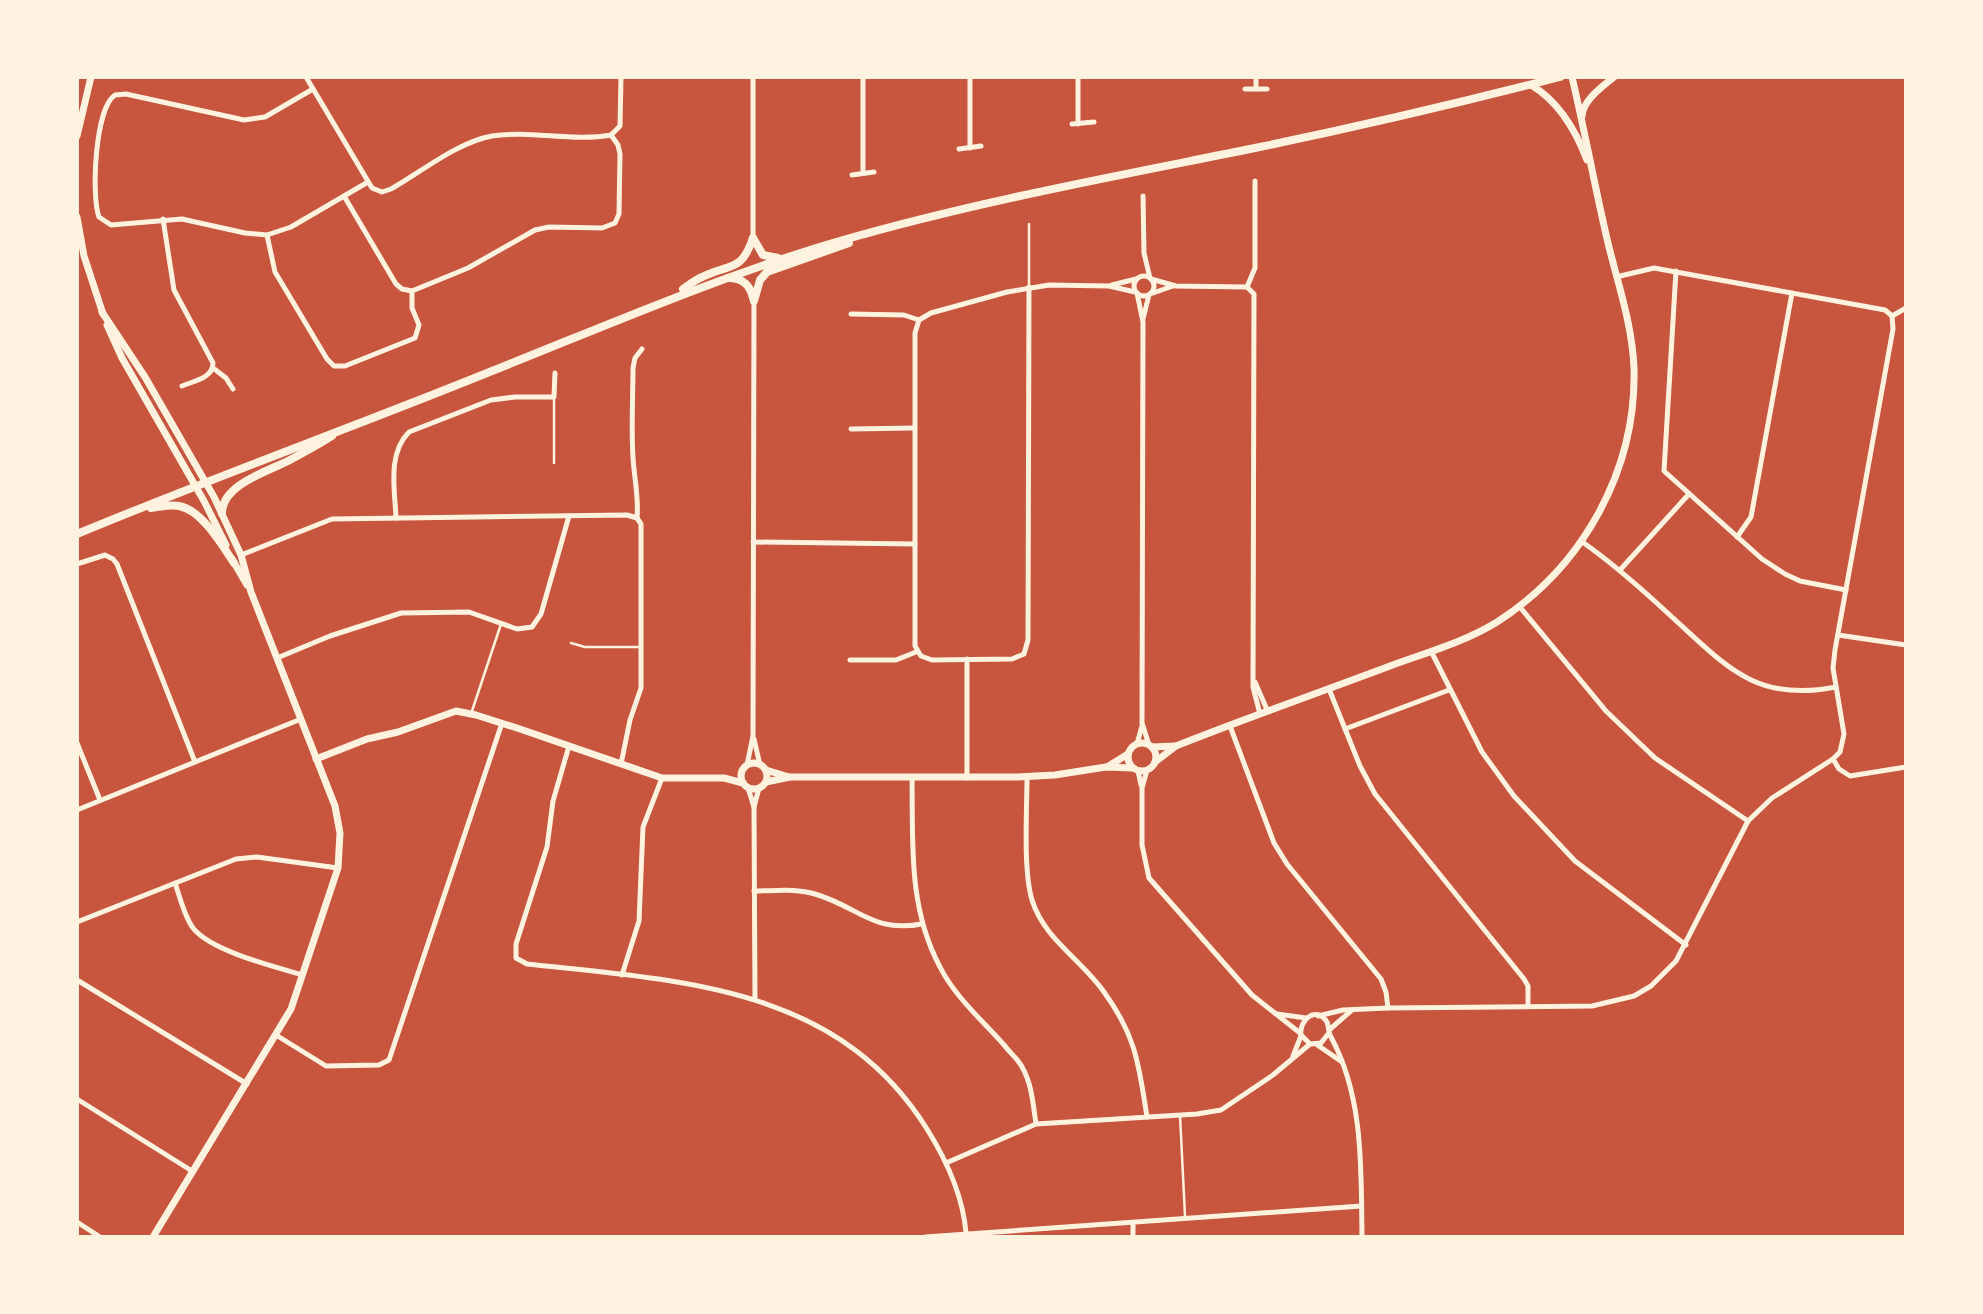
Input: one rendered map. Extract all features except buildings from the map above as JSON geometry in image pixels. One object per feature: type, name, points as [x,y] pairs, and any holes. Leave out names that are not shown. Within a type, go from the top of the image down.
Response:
[{"type":"main road","points":[[77,534],[493,371],[668,298],[788,257],[882,229],[1010,197],[1398,117],[1560,77]]},
{"type":"main road","points":[[754,301],[760,280],[767,272],[828,252],[882,229]]},
{"type":"main road","points":[[753,238],[763,255],[774,259],[788,257]]},
{"type":"main road","points":[[668,298],[702,276],[741,261],[753,238]]},
{"type":"main road","points":[[725,278],[737,279],[747,284],[754,301]]},
{"type":"main road","points":[[222,513],[225,500],[245,481],[314,447],[346,427]]},
{"type":"main road","points":[[141,509],[171,506],[187,508],[216,536],[234,563]]},
{"type":"street","points":[[77,136],[91,77]]},
{"type":"street","points":[[306,77],[368,182],[377,191],[391,189],[465,145],[494,136],[611,135],[620,125],[621,77]]},
{"type":"street","points":[[753,77],[753,238]]},
{"type":"street","points":[[863,77],[863,173]]},
{"type":"street","points":[[970,77],[970,148]]},
{"type":"street","points":[[1078,77],[1075,124],[1094,122]]},
{"type":"street","points":[[1256,77],[1256,89]]},
{"type":"street","points":[[1342,1062],[1313,1044],[1252,995],[1149,878],[1142,845],[1142,788],[1147,770],[1176,746],[1479,632],[1519,606],[1558,571],[1601,509],[1618,471],[1627,437],[1633,401],[1632,340],[1572,77]]},
{"type":"street","points":[[1582,123],[1584,106],[1614,77]]},
{"type":"street","points":[[1531,85],[1547,97],[1561,113],[1578,139],[1594,180]]},
{"type":"street","points":[[313,89],[265,117],[244,120],[126,94],[111,97],[105,107],[97,156],[96,206],[99,217],[111,225],[182,219],[245,233],[267,234],[291,227],[368,182]]},
{"type":"street","points":[[1245,89],[1267,89]]},
{"type":"street","points":[[344,196],[396,284],[412,292],[468,268],[535,230],[602,228],[615,223],[619,214],[620,154],[611,135]]},
{"type":"street","points":[[959,149],[982,146]]},
{"type":"street","points":[[852,175],[874,172]]},
{"type":"street","points":[[1247,287],[1255,268],[1255,181]]},
{"type":"street","points":[[1143,196],[1144,253],[1154,288],[1143,322]]},
{"type":"street","points":[[77,217],[80,256],[111,338],[251,592]]},
{"type":"street","points":[[163,219],[174,290],[211,357],[213,368],[226,378],[233,388]]},
{"type":"street","points":[[267,234],[275,271],[334,366],[351,365],[415,338],[419,325],[412,307],[412,292]]},
{"type":"street","points":[[1138,744],[1142,723],[1143,322],[1133,285],[1144,253]]},
{"type":"street","points":[[1274,1013],[1306,1018],[1343,1010],[1388,1008],[1592,1006],[1634,996],[1664,976],[1676,961],[1748,821],[1772,798],[1840,752],[1844,734],[1833,668],[1894,329],[1892,316],[1885,310],[1676,271],[1654,268],[1616,277]]},
{"type":"street","points":[[1676,271],[1663,468],[1666,475],[1762,559],[1785,574],[1800,581],[1846,590]]},
{"type":"street","points":[[1109,286],[1144,276],[1176,286],[1247,287],[1254,294],[1254,696],[1264,713]]},
{"type":"street","points":[[1029,287],[1027,648],[1020,657],[1012,659],[925,659],[916,652],[914,636],[915,331],[919,320],[931,313],[1029,287],[1109,286],[1143,296],[1176,286]]},
{"type":"street","points":[[1737,537],[1751,517],[1791,293]]},
{"type":"street","points":[[754,301],[753,736],[741,776],[754,807],[755,1000]]},
{"type":"street","points":[[1892,316],[1906,308]]},
{"type":"street","points":[[102,312],[145,377],[206,482],[241,555],[251,592],[338,819],[341,847],[338,868],[291,1009],[153,1237]]},
{"type":"street","points":[[851,314],[905,315],[919,320]]},
{"type":"street","points":[[621,764],[630,720],[641,688],[641,524],[637,518],[639,498],[632,449],[633,368],[635,358],[642,349]]},
{"type":"street","points":[[182,386],[208,375],[213,368]]},
{"type":"street","points":[[396,518],[396,449],[409,432],[491,400],[554,397],[555,373]]},
{"type":"street","points":[[136,383],[145,377]]},
{"type":"street","points":[[851,429],[914,428]]},
{"type":"street","points":[[1620,570],[1689,494]]},
{"type":"street","points":[[241,555],[332,519],[627,515],[637,518]]},
{"type":"street","points":[[277,658],[330,636],[401,613],[469,612],[517,629],[533,627],[541,614],[569,516]]},
{"type":"street","points":[[1581,541],[1620,570],[1729,668],[1776,689],[1804,691],[1836,687]]},
{"type":"street","points":[[753,542],[915,544]]},
{"type":"street","points":[[77,564],[105,555],[117,564],[195,762]]},
{"type":"street","points":[[1519,606],[1606,711],[1655,758],[1748,821]]},
{"type":"street","points":[[1838,635],[1906,645]]},
{"type":"street","points":[[1431,651],[1482,752],[1514,796],[1575,861],[1686,945]]},
{"type":"street","points":[[850,660],[896,660],[916,652]]},
{"type":"street","points":[[967,659],[967,778]]},
{"type":"street","points":[[1329,688],[1360,766],[1389,814],[1524,979],[1528,986],[1528,1006]]},
{"type":"street","points":[[1345,729],[1449,690]]},
{"type":"street","points":[[316,759],[367,739],[398,732],[456,711],[502,723],[662,778],[724,778],[746,785],[762,785],[790,777],[1027,777],[1106,767],[1147,770]]},
{"type":"street","points":[[77,810],[301,719]]},
{"type":"street","points":[[276,1035],[326,1066],[379,1065],[389,1060],[502,723]]},
{"type":"street","points":[[1142,723],[1155,754],[1155,762]]},
{"type":"street","points":[[1230,726],[1274,843],[1287,864],[1381,979],[1388,1008]]},
{"type":"street","points":[[753,736],[763,767],[762,785],[754,807]]},
{"type":"street","points":[[77,743],[100,800]]},
{"type":"street","points":[[1142,788],[1135,769],[1128,762],[1131,748],[1138,744],[1176,746]]},
{"type":"street","points":[[569,746],[553,801],[547,847],[516,944],[516,958],[527,964],[670,981],[755,1000],[809,1020],[856,1049],[903,1095],[946,1163],[961,1203],[966,1233]]},
{"type":"street","points":[[1106,767],[1128,754]]},
{"type":"street","points":[[1833,759],[1839,769],[1850,776],[1906,767]]},
{"type":"street","points":[[724,778],[754,763],[790,777]]},
{"type":"street","points":[[1027,777],[1028,877],[1032,900],[1049,932],[1104,991],[1131,1036],[1138,1058],[1147,1117]]},
{"type":"street","points":[[622,975],[639,921],[643,827],[662,778]]},
{"type":"street","points":[[912,778],[913,875],[922,925],[940,969],[955,990],[1022,1066],[1032,1090],[1036,1124]]},
{"type":"street","points":[[77,922],[246,857],[338,868]]},
{"type":"street","points":[[175,883],[191,924],[198,933],[230,952],[303,975]]},
{"type":"street","points":[[754,891],[808,892],[830,899],[888,926],[901,928],[922,925]]},
{"type":"street","points":[[77,980],[247,1084]]},
{"type":"street","points":[[946,1163],[1036,1124],[1222,1110],[1313,1044],[1326,1039],[1329,1032],[1352,1010]]},
{"type":"street","points":[[1318,1016],[1328,1023],[1329,1032],[1347,1072],[1359,1131],[1362,1162],[1362,1237]]},
{"type":"street","points":[[1289,1062],[1301,1034],[1302,1022],[1306,1018]]},
{"type":"street","points":[[77,1099],[192,1171]]},
{"type":"street","points":[[926,1236],[1362,1206]]},
{"type":"street","points":[[77,1222],[100,1237]]},
{"type":"street","points":[[1133,1223],[1133,1237]]},
{"type":"lane","points":[[1029,224],[1029,287]]},
{"type":"lane","points":[[554,397],[554,463]]},
{"type":"lane","points":[[470,714],[501,624]]},
{"type":"lane","points":[[572,643],[585,648],[641,648]]},
{"type":"lane","points":[[1180,1115],[1185,1220]]}]
